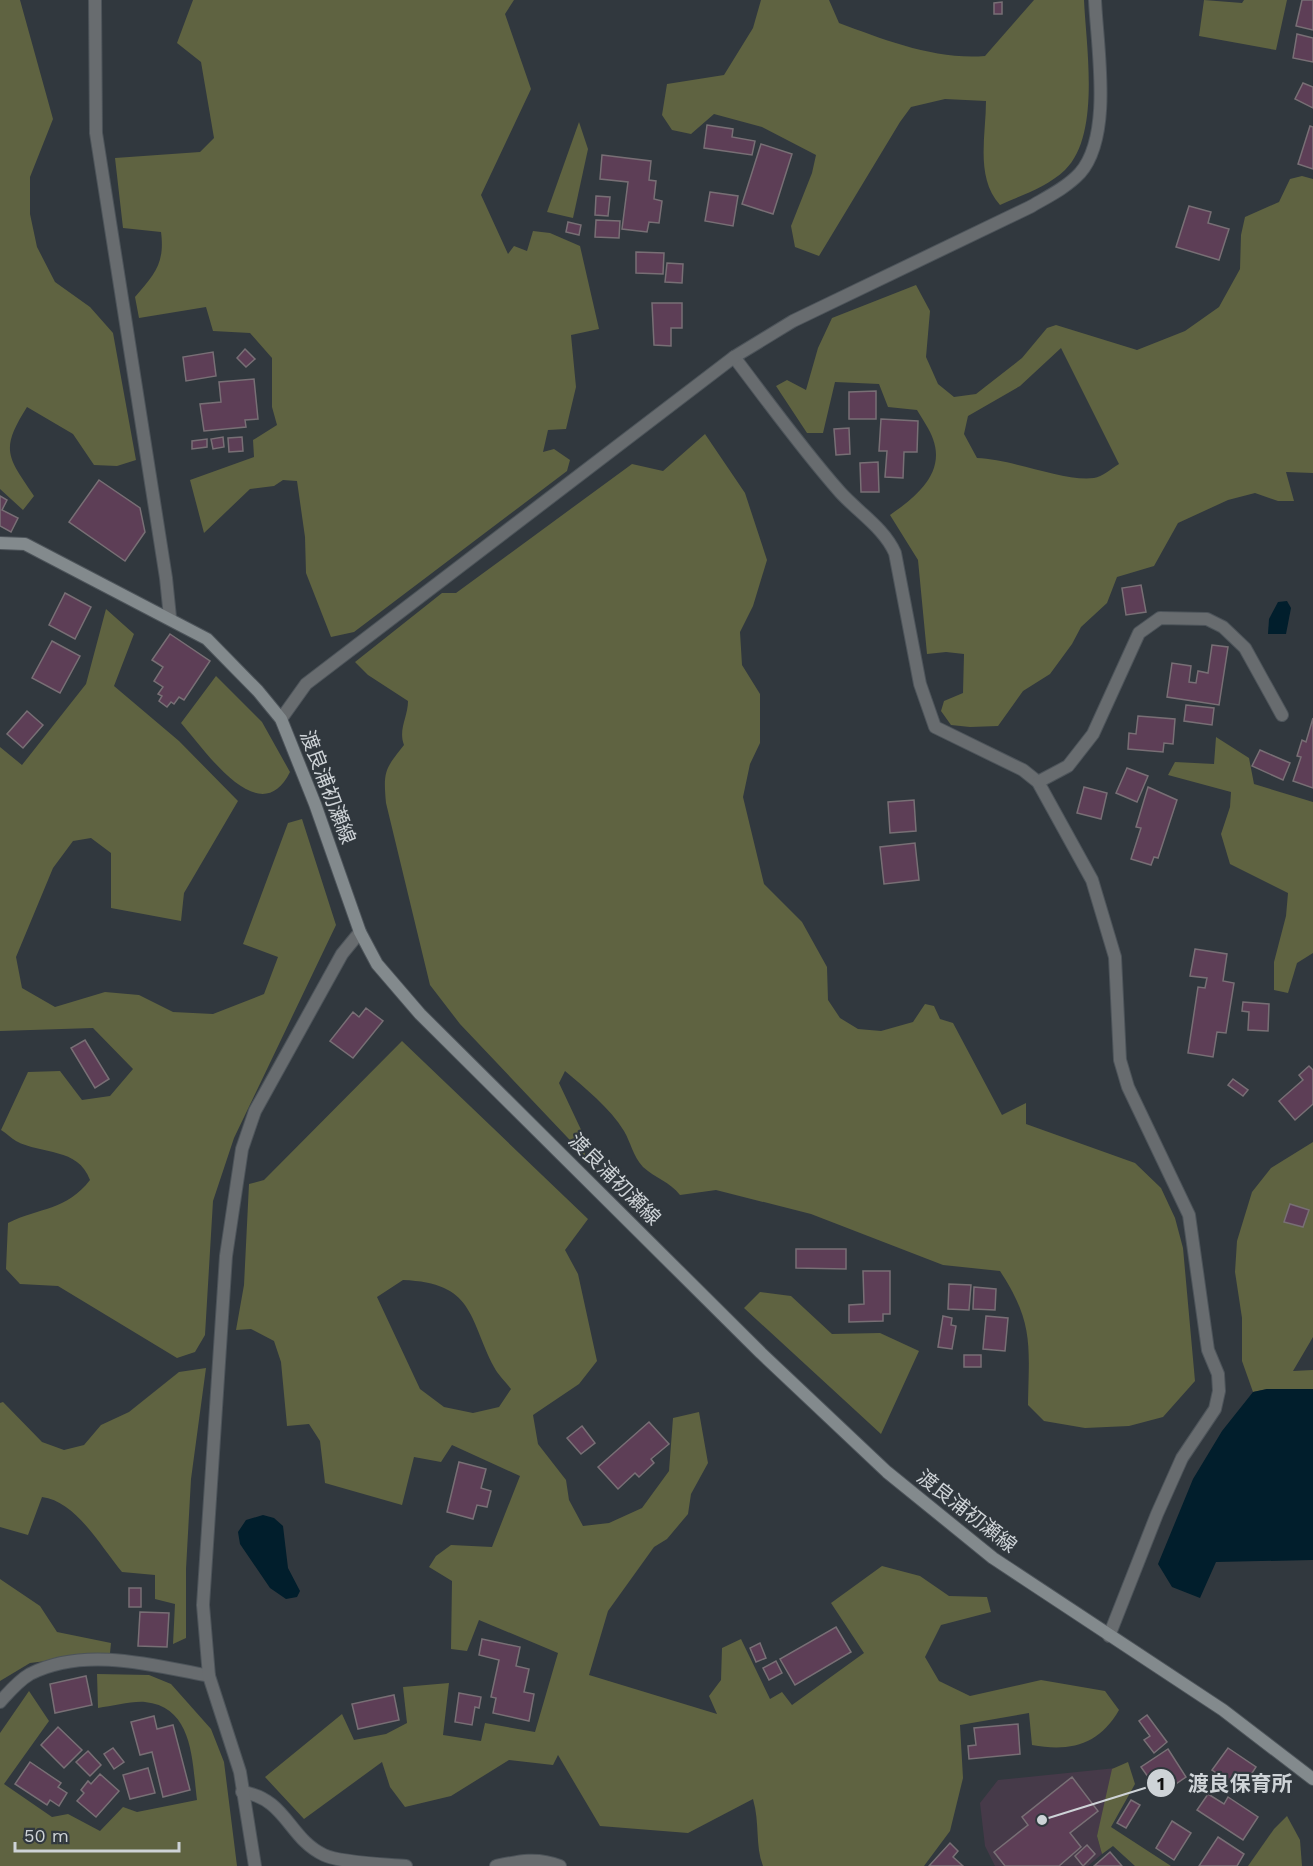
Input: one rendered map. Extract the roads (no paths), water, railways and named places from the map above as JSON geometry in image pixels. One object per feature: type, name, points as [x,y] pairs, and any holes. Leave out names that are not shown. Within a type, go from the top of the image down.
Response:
[{"type":"main road","name":"渡良浦初瀬線","points":[[0,543],[26,543],[170,617],[207,639],[232,661],[281,719],[315,804],[360,932],[377,964],[420,1014],[761,1353],[870,1456],[993,1558],[1223,1710],[1313,1779]]},
{"type":"street","points":[[95,0],[96,133],[166,578],[170,617]]},
{"type":"street","points":[[281,719],[306,684],[734,357],[827,303],[1030,207],[1063,187],[1080,172],[1095,141],[1098,122],[1100,98],[1095,0]]},
{"type":"street","points":[[734,357],[842,494],[890,541],[895,553],[920,684],[935,727],[1023,770],[1038,782],[1092,880],[1115,957],[1120,1060],[1128,1087],[1149,1136],[1172,1175],[1189,1215],[1208,1350],[1218,1374],[1219,1391],[1215,1409],[1182,1458],[1157,1514],[1109,1636]]},
{"type":"street","points":[[1038,782],[1068,766],[1093,734],[1139,633],[1160,618],[1207,619],[1223,627],[1245,648],[1282,715]]},
{"type":"street","points":[[255,1866],[240,1772],[209,1676],[203,1605],[226,1256],[242,1149],[255,1111],[342,954],[360,932]]},
{"type":"street","points":[[0,1702],[16,1684],[31,1674],[78,1661],[137,1662],[209,1676]]},
{"type":"street","points":[[242,1792],[258,1794],[274,1805],[302,1837],[324,1855],[406,1866]]},
{"type":"street","points":[[496,1866],[529,1859],[545,1860],[560,1866]]},
{"type":"water","points":[[1287,601],[1291,608],[1286,634],[1268,634],[1269,619],[1278,602]]},
{"type":"water","points":[[1267,1389],[1313,1389],[1313,1560],[1216,1562],[1200,1598],[1172,1587],[1158,1564],[1193,1479],[1222,1431],[1253,1392]]},
{"type":"water","points":[[263,1515],[274,1518],[283,1526],[288,1568],[300,1591],[297,1597],[286,1599],[270,1588],[240,1544],[238,1532],[246,1520]]},
{"type":"place","name":"渡良保育所","points":[[1042,1820]]}]
